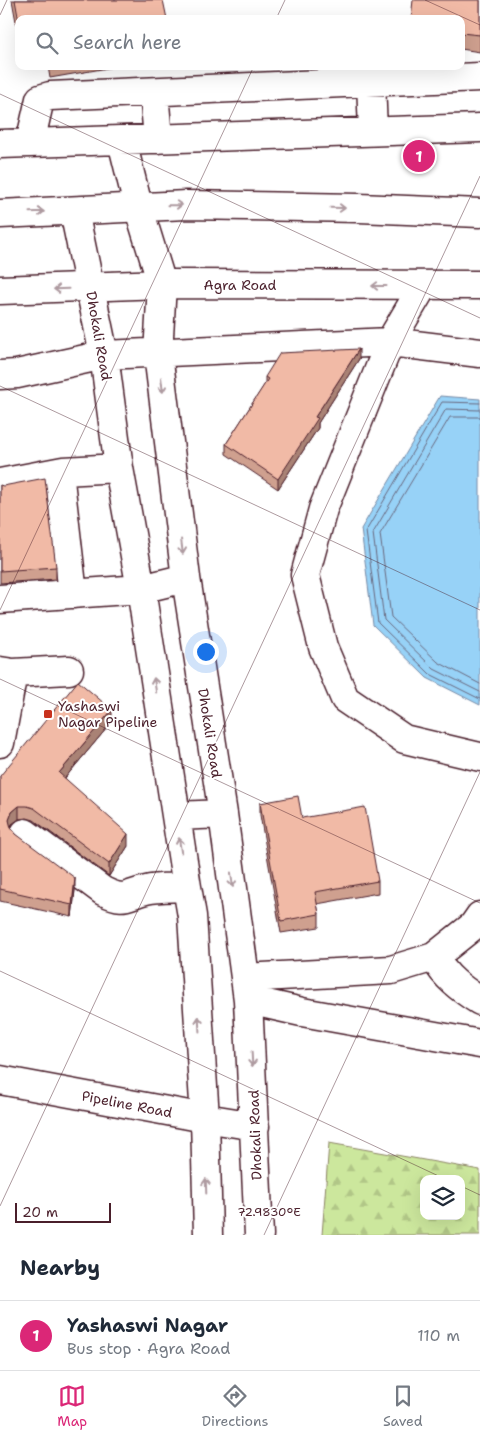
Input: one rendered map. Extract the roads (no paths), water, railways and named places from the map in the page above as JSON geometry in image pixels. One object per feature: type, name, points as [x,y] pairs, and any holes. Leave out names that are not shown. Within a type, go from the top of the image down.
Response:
[{"type":"main road","points":[[30,143],[40,99],[50,96],[480,77]]},
{"type":"main road","points":[[371,82],[373,131]]},
{"type":"main road","points":[[154,92],[158,139]]},
{"type":"main road","points":[[0,144],[480,128]]},
{"type":"main road","name":"Dhokali Road","points":[[122,140],[138,206],[162,284],[158,354],[186,578],[223,814],[247,989],[259,1235]]},
{"type":"main road","points":[[0,214],[186,205],[480,213]]},
{"type":"main road","name":"Dhokali Road","points":[[74,211],[104,355],[118,468],[140,589],[192,916],[204,1118],[208,1235]]},
{"type":"main road","name":"Agra Road","points":[[0,290],[162,284],[480,285]]},
{"type":"main road","points":[[424,286],[390,342],[322,509],[305,575],[323,648],[346,700],[404,739],[480,757]]},
{"type":"main road","points":[[0,375],[17,374],[104,355],[390,342],[480,353]]},
{"type":"main road","points":[[0,483],[60,472],[118,468]]},
{"type":"main road","points":[[60,472],[73,594]]},
{"type":"main road","points":[[0,600],[140,589],[186,578]]},
{"type":"main road","points":[[0,743],[7,672],[69,670]]},
{"type":"main road","points":[[176,816],[223,814]]},
{"type":"main road","points":[[25,833],[103,891],[112,895],[124,898],[146,890],[186,887]]},
{"type":"main road","points":[[247,989],[391,970],[434,957],[473,926],[480,916]]},
{"type":"main road","points":[[434,957],[440,967],[460,989],[480,1001]]},
{"type":"main road","points":[[247,989],[302,1012],[480,1044]]},
{"type":"main road","name":"Pipeline Road","points":[[0,1080],[255,1126]]},
{"type":"water","points":[[440,396],[480,399],[480,705],[427,678],[373,625],[361,529]]},
{"type":"place","name":"Yashaswi Nagar","points":[[419,156]]},
{"type":"place","name":"Yashaswi Nagar Pipeline","points":[[48,714]]}]
